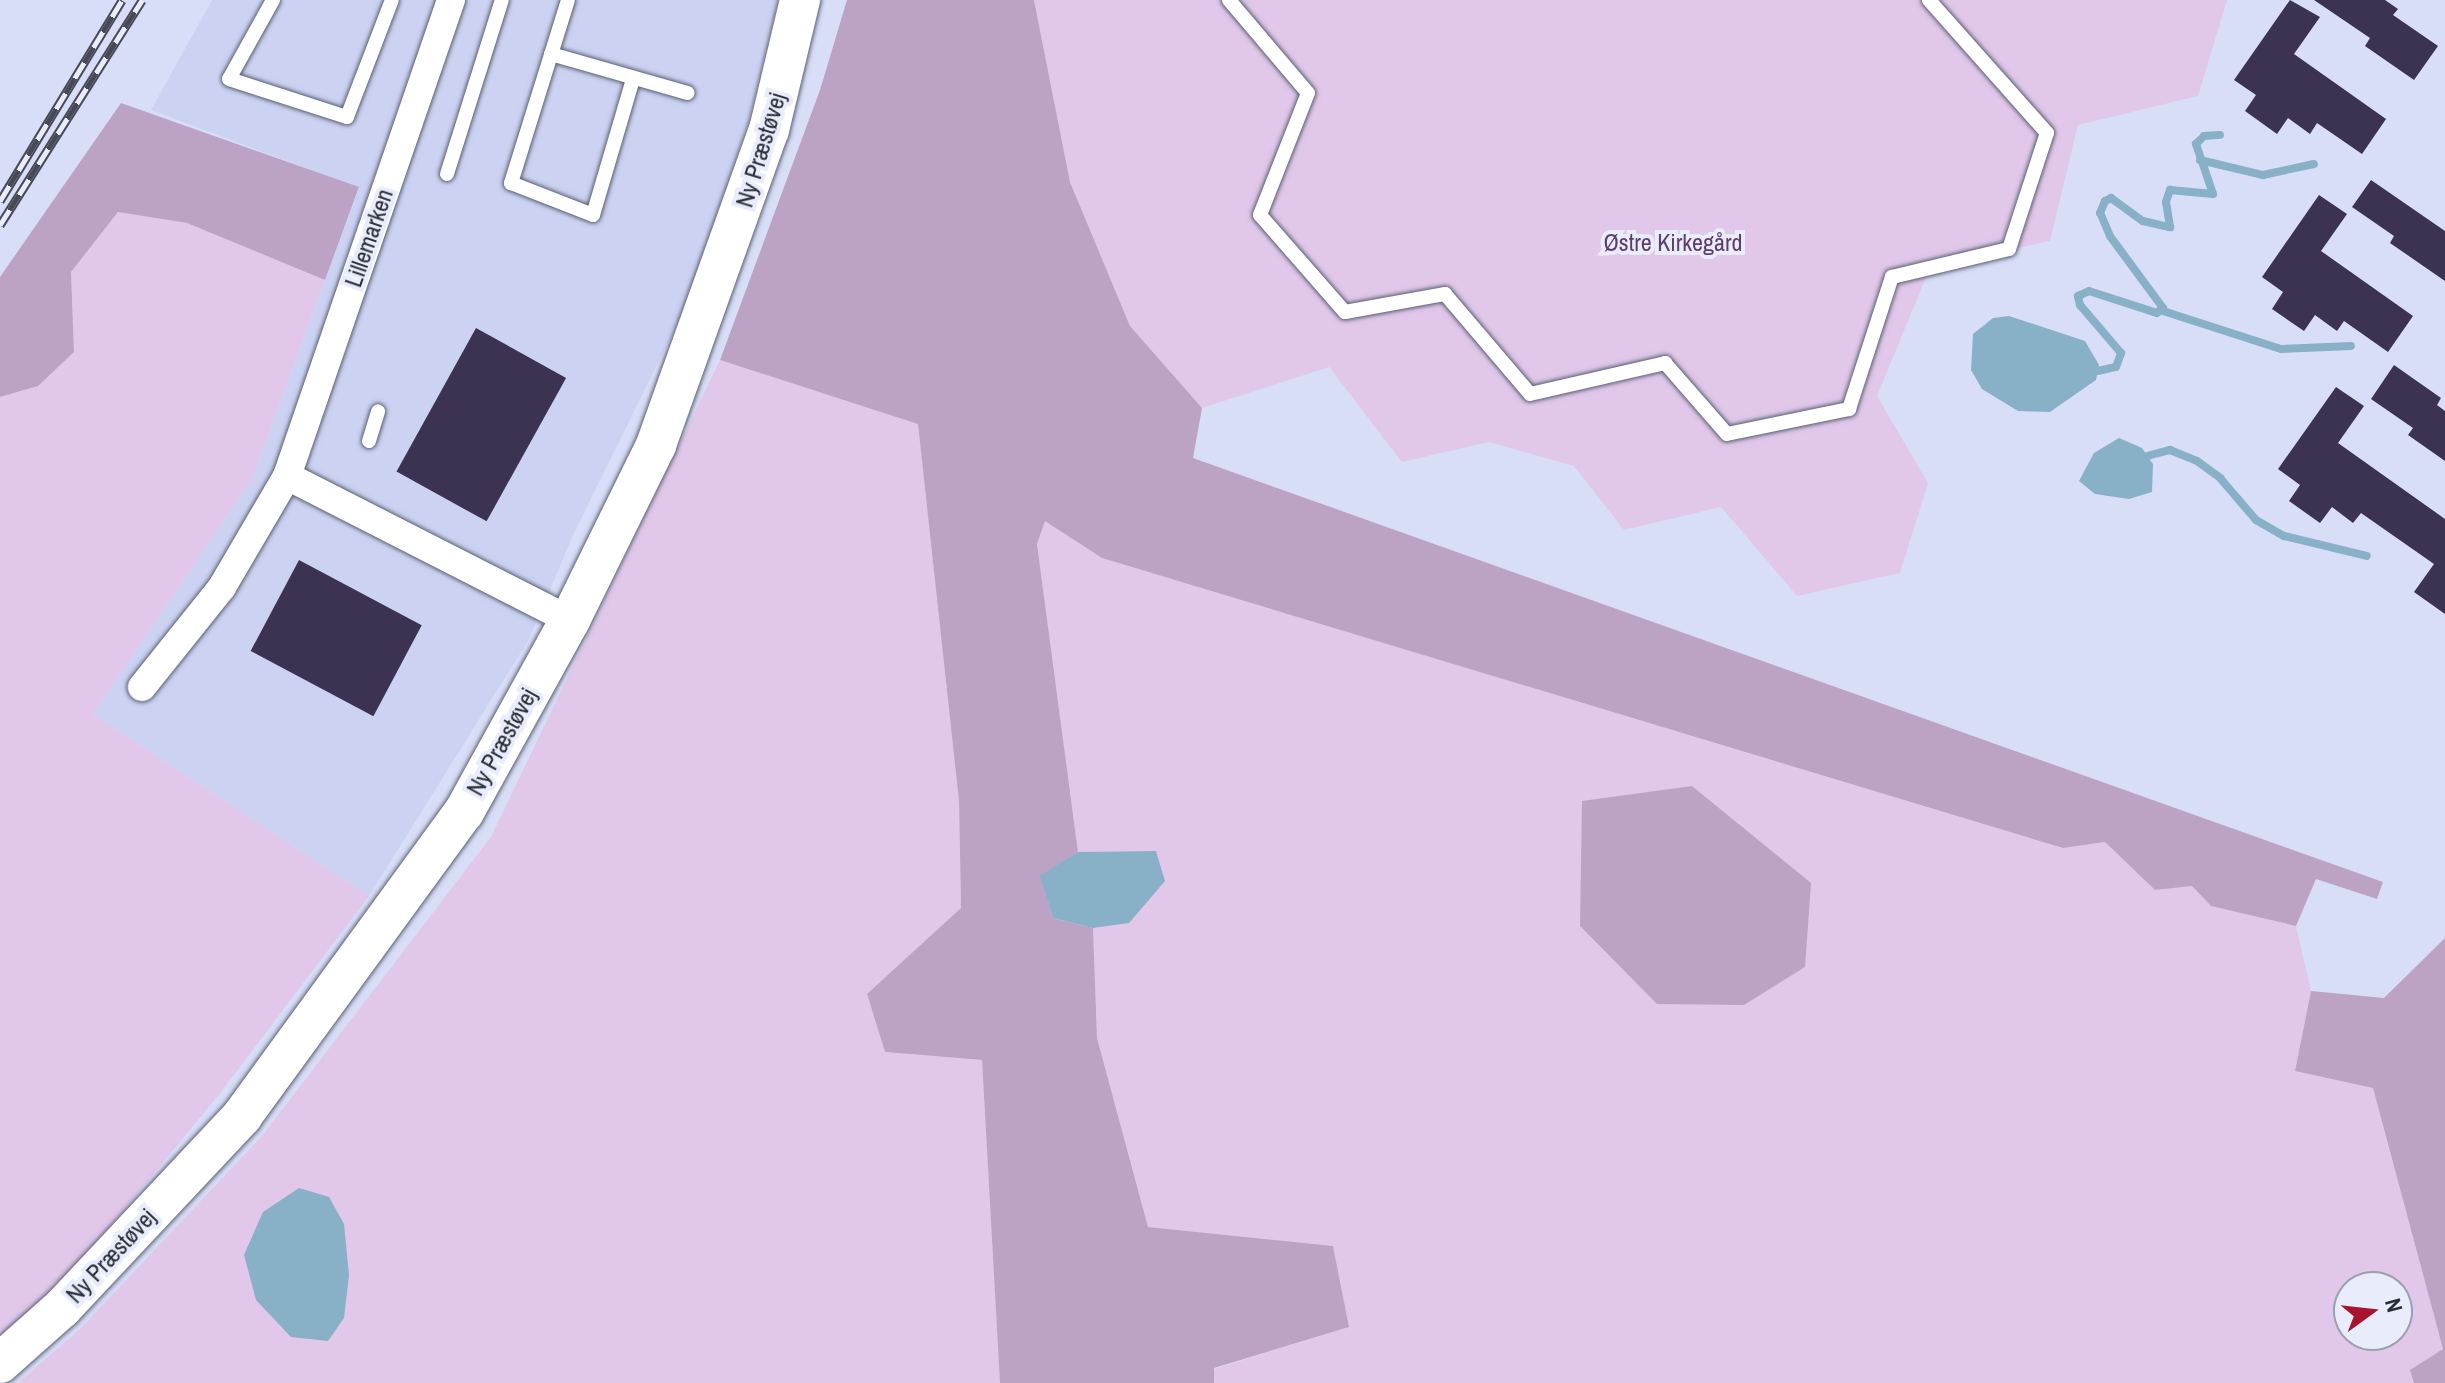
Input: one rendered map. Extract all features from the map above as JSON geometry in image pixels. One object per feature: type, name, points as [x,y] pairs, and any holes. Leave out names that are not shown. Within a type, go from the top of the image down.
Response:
[{"type":"street","name":"Ny Præstøvej","points":[[0,1363],[62,1308],[242,1116],[464,812],[570,620],[656,445],[719,280],[769,130],[800,0]]},
{"type":"street","name":"Lillemarken","points":[[142,687],[222,587],[287,476],[448,1]]},
{"type":"street","points":[[287,476],[570,620]]},
{"type":"lane","points":[[273,0],[229,79],[347,117],[392,0]]},
{"type":"lane","points":[[447,174],[502,0]]},
{"type":"lane","points":[[568,0],[511,183],[593,215],[633,79]]},
{"type":"lane","points":[[1229,0],[1308,93],[1260,215],[1345,312],[1445,294],[1530,394],[1665,363],[1727,434],[1849,409],[1892,277],[2009,249],[2047,133],[1929,0]]},
{"type":"lane","points":[[551,54],[688,93]]},
{"type":"lane","points":[[369,441],[378,411]]},
{"type":"shaded area","points":[[212,0],[778,0],[750,115],[692,294],[575,531],[528,641],[369,896],[93,714],[252,479],[359,188],[151,110]]},
{"type":"shaded area","points":[[847,0],[1034,0],[1070,182],[1130,326],[1202,408],[1193,458],[2383,882],[2377,899],[2316,879],[2296,926],[2211,906],[2192,886],[2155,890],[2105,842],[2063,848],[1102,558],[1045,521],[1037,544],[1078,852],[1041,877],[1053,918],[1093,928],[1097,1038],[1148,1227],[1333,1246],[1349,1327],[1214,1368],[1214,1383],[1000,1383],[982,1060],[885,1052],[867,994],[961,908],[959,801],[918,424],[720,360],[820,90]]},
{"type":"shaded area","points":[[121,103],[359,187],[325,280],[187,223],[118,212],[71,272],[74,352],[38,386],[0,397],[0,277]]},
{"type":"shaded area","points":[[2009,316],[2085,341],[2099,365],[2096,380],[2050,412],[2018,411],[1982,389],[1971,370],[1973,334],[1993,318]]},
{"type":"shaded area","points":[[2119,438],[2142,448],[2153,464],[2152,492],[2129,499],[2095,494],[2079,481],[2094,453]]},
{"type":"shaded area","points":[[1692,786],[1811,883],[1805,967],[1744,1005],[1657,1004],[1580,926],[1582,801]]},
{"type":"shaded area","points":[[1156,851],[1165,881],[1129,923],[1093,928],[1053,918],[1040,876],[1078,852]]},
{"type":"shaded area","points":[[2445,938],[2445,1383],[2414,1383],[2410,1370],[2443,1349],[2373,1088],[2295,1071],[2311,991],[2384,998]]},
{"type":"shaded area","points":[[299,1188],[329,1197],[344,1224],[349,1275],[344,1318],[328,1341],[291,1337],[256,1300],[244,1255],[263,1212]]},
{"type":"green space","name":"Østre Kirkegård","points":[[1034,0],[2227,0],[2198,96],[2078,125],[2050,241],[1930,268],[1877,396],[1928,483],[1900,573],[1797,596],[1721,507],[1624,530],[1574,466],[1489,442],[1402,462],[1329,367],[1202,408],[1130,326],[1070,182]]},
{"type":"green space","points":[[118,212],[187,223],[325,280],[252,479],[93,714],[369,896],[218,1096],[40,1311],[0,1344],[0,397],[38,386],[74,352],[71,272]]},
{"type":"green space","points":[[720,360],[918,423],[959,801],[961,908],[867,995],[885,1052],[982,1060],[1000,1383],[18,1383],[80,1329],[261,1137],[491,837]]},
{"type":"green space","points":[[1045,520],[1102,558],[2062,848],[2105,842],[2155,890],[2192,886],[2211,906],[2296,926],[2311,991],[2295,1071],[2373,1088],[2443,1349],[2411,1370],[2414,1383],[1214,1383],[1214,1369],[1349,1327],[1333,1246],[1148,1227],[1097,1038],[1093,928],[1129,923],[1156,851],[1078,852],[1037,544]]},
{"type":"building","points":[[2290,0],[2320,17],[2294,54],[2386,119],[2362,154],[2317,123],[2310,134],[2288,118],[2277,134],[2245,111],[2256,95],[2234,80]]},
{"type":"building","points":[[2314,0],[2385,0],[2398,9],[2393,15],[2438,46],[2414,80],[2365,46],[2370,38]]},
{"type":"building","points":[[2371,180],[2445,231],[2445,281],[2390,243],[2394,236],[2352,207]]},
{"type":"building","points":[[2319,195],[2347,214],[2321,251],[2413,316],[2388,352],[2344,321],[2337,331],[2315,315],[2304,331],[2272,309],[2283,292],[2262,277]]},
{"type":"building","points":[[476,328],[566,378],[487,521],[396,471]]},
{"type":"building","points":[[2394,365],[2441,398],[2437,405],[2445,411],[2445,461],[2408,435],[2413,428],[2371,399]]},
{"type":"building","points":[[2336,387],[2364,406],[2338,443],[2445,519],[2445,614],[2414,592],[2434,564],[2361,513],[2353,523],[2332,507],[2320,523],[2289,501],[2300,485],[2278,469]]},
{"type":"building","points":[[299,560],[422,625],[373,716],[251,651]]},
{"type":"waterway","points":[[2098,371],[2116,367],[2121,353],[2080,305],[2078,296],[2089,291],[2157,313],[2163,308],[2110,236],[2100,213],[2105,201],[2111,198],[2143,221],[2170,227],[2166,202],[2170,190],[2213,194],[2196,144],[2204,136],[2220,135]]},
{"type":"waterway","points":[[2200,160],[2263,175],[2314,164]]},
{"type":"waterway","points":[[2160,310],[2281,349],[2351,346]]},
{"type":"waterway","points":[[2147,456],[2170,450],[2197,461],[2220,478],[2256,520],[2284,536],[2367,556]]},
{"type":"railway","points":[[0,201],[122,0]]},
{"type":"railway","points":[[0,225],[142,0]]}]
